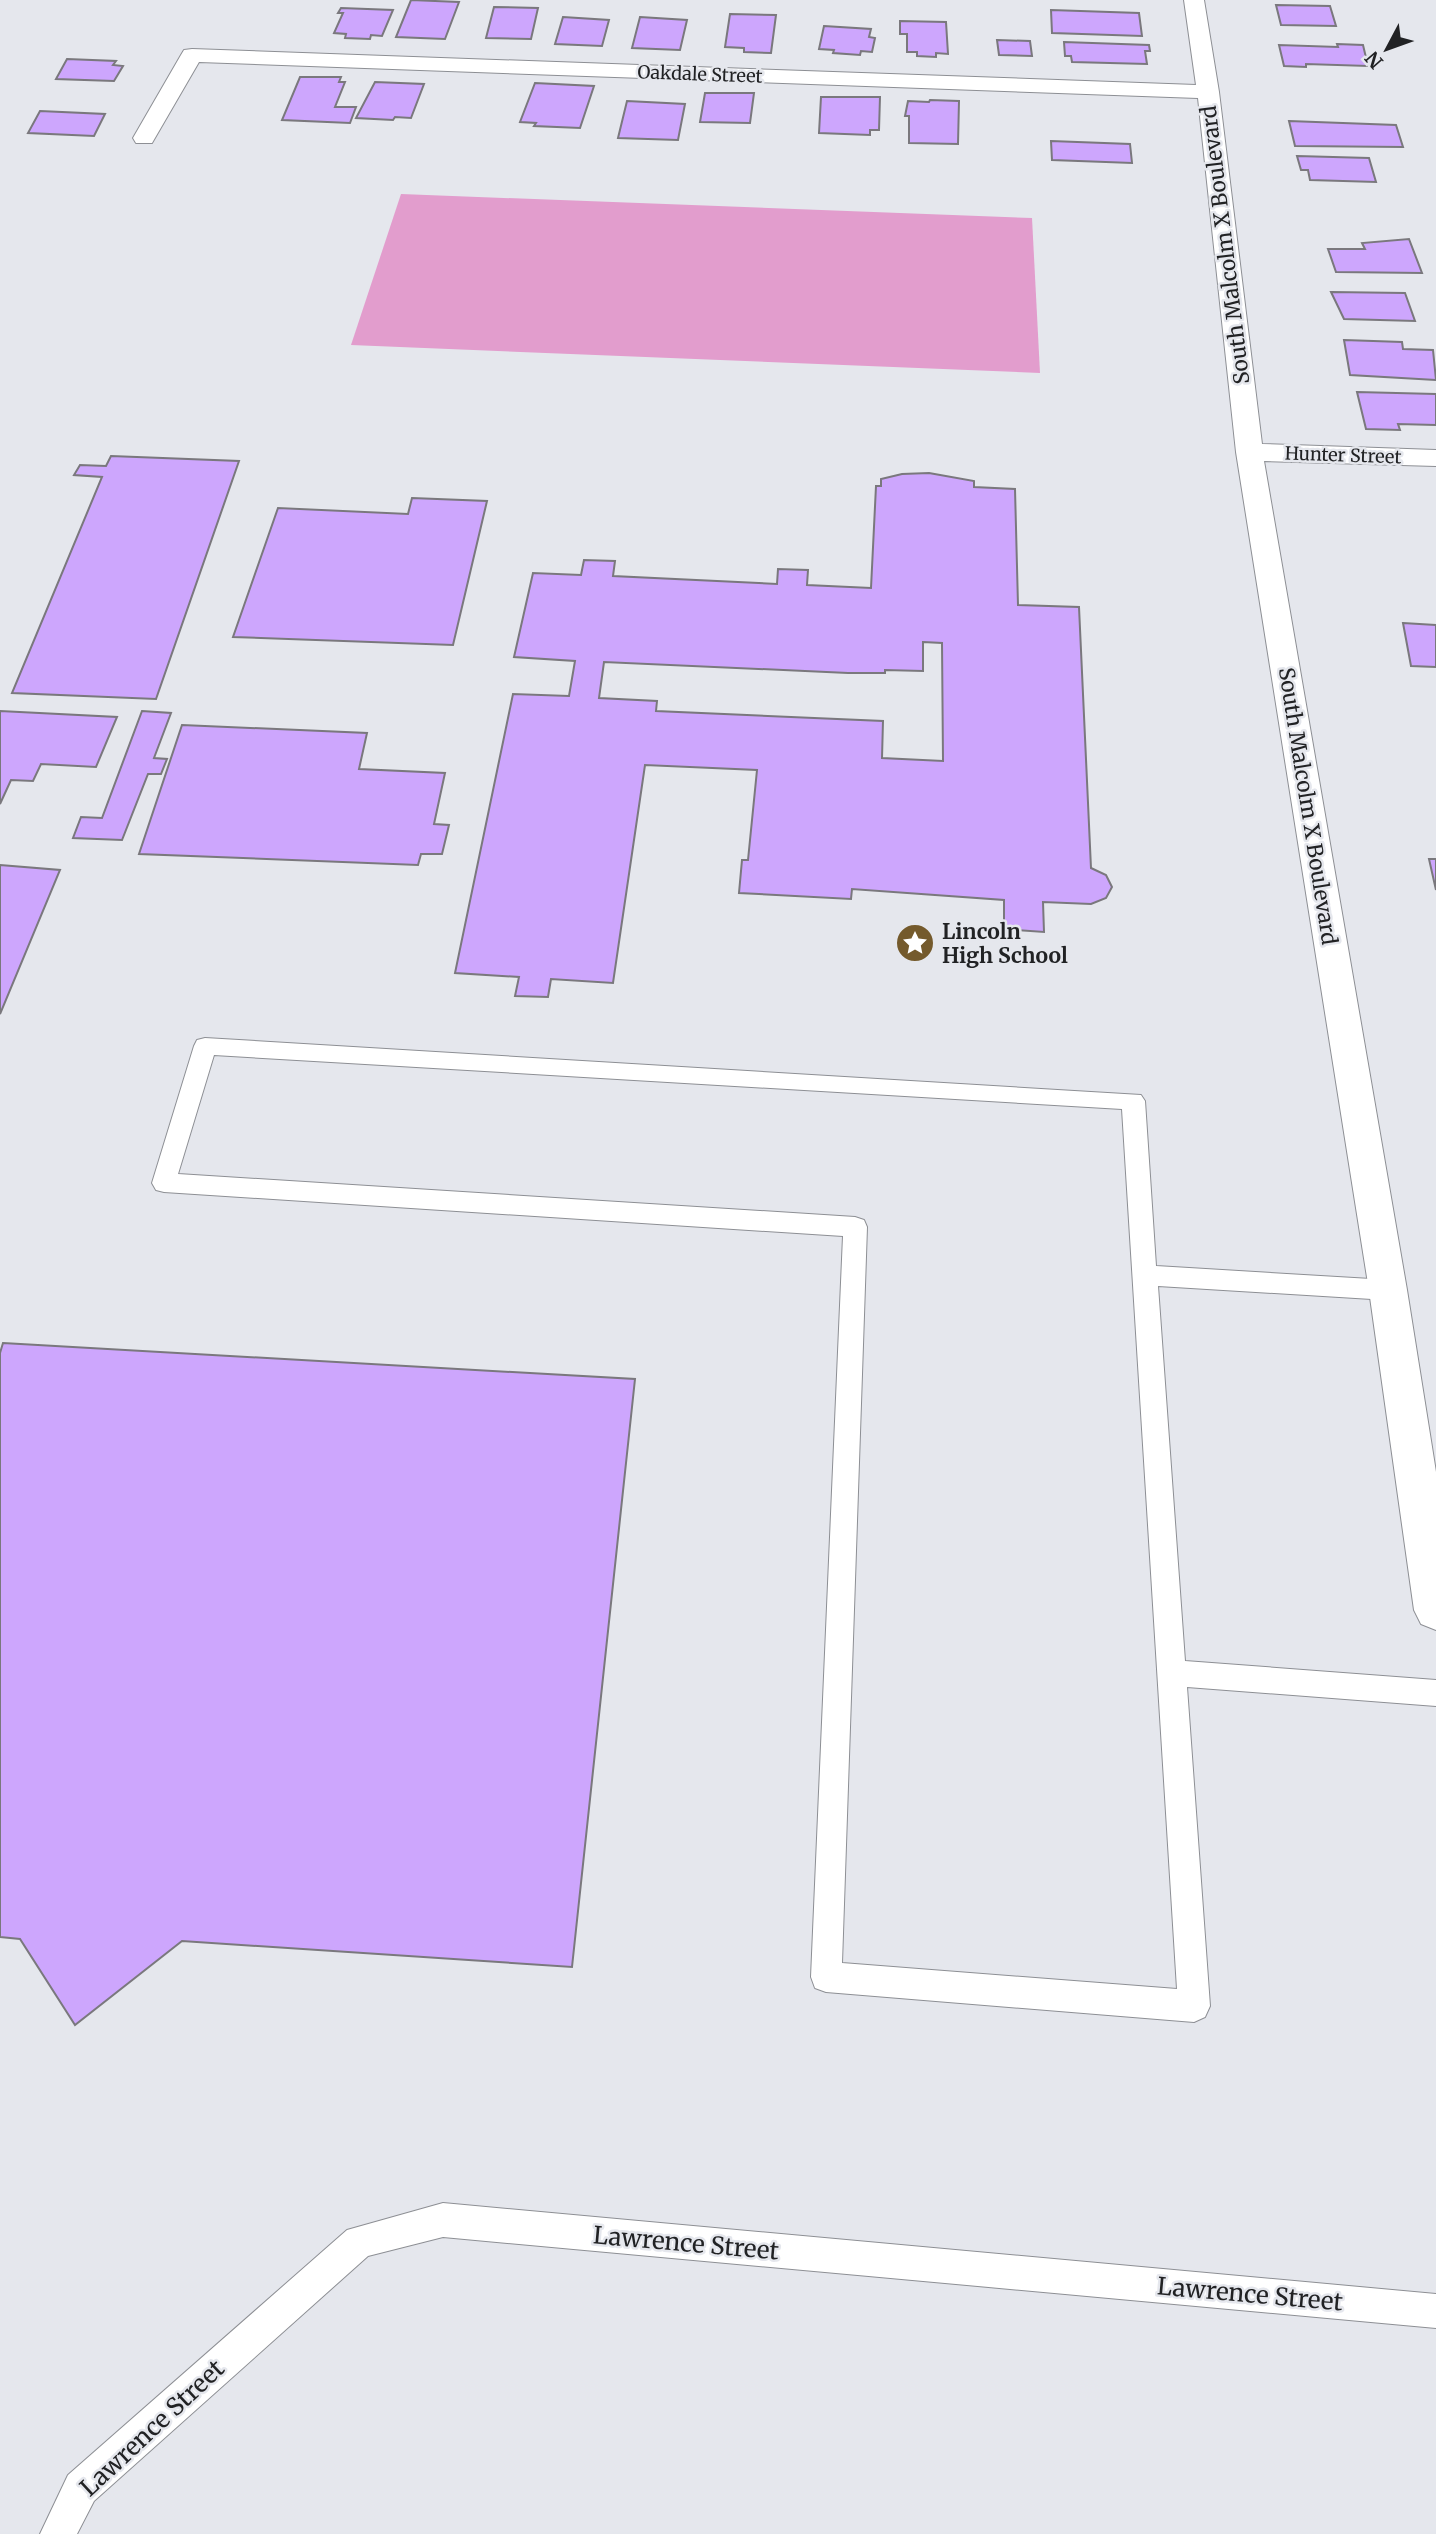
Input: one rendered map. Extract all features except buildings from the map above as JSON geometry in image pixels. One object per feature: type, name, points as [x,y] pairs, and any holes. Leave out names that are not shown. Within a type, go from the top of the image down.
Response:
[{"type":"street","name":"South Malcolm X Boulevard","points":[[1194,0],[1208,92],[1249,452],[1388,1290],[1424,1449],[1436,1610]]},
{"type":"street","name":"Oakdale Street","points":[[144,138],[192,55],[1208,92]]},
{"type":"street","name":"Hunter Street","points":[[1249,452],[1436,458]]},
{"type":"lane","points":[[205,1046],[1133,1101],[1171,1673],[1194,2006],[826,1977],[856,1227],[164,1183],[205,1046]]},
{"type":"lane","points":[[1144,1275],[1388,1290]]},
{"type":"lane","points":[[1171,1673],[1436,1693]]},
{"type":"lane","name":"Lawrence Street","points":[[58,2534],[81,2488],[359,2242],[443,2220],[1436,2311]]},
{"type":"shaded area","points":[[401,194],[1032,218],[1040,373],[351,345]]},
{"type":"place","name":"Lincoln High School","points":[[915,943]]}]
